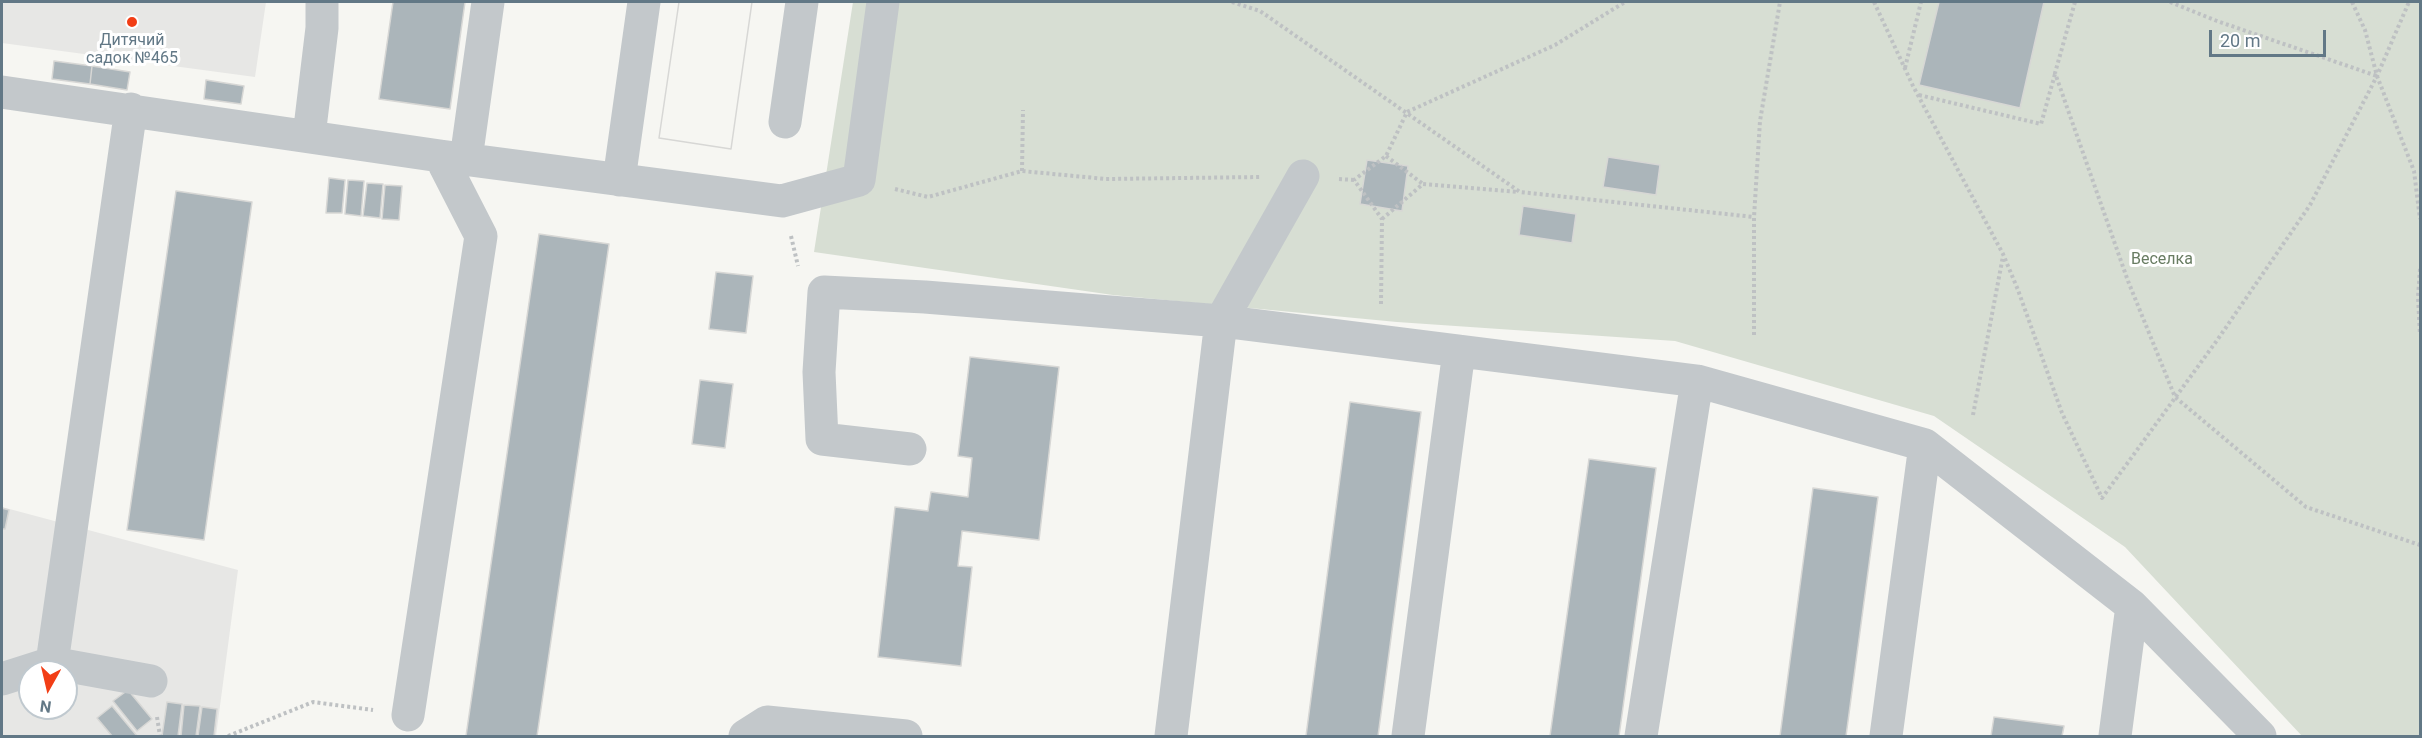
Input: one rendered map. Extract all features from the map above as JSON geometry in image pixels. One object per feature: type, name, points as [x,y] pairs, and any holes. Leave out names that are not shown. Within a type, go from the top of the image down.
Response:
[{"type":"lane","points":[[309,136],[322,28],[322,2]]},
{"type":"lane","points":[[408,715],[481,236],[453,157],[488,2]]},
{"type":"lane","points":[[619,180],[644,2]]},
{"type":"lane","points":[[785,122],[802,2]]},
{"type":"lane","points":[[2,92],[453,157],[782,201],[858,180],[883,2]]},
{"type":"lane","points":[[52,660],[131,109]]},
{"type":"lane","points":[[1171,736],[1221,321],[1303,176]]},
{"type":"lane","points":[[910,449],[822,439],[819,372],[824,292],[925,297],[1221,321],[1696,381],[1925,445],[2132,606],[2260,736]]},
{"type":"lane","points":[[1408,736],[1459,351]]},
{"type":"lane","points":[[1641,736],[1696,381]]},
{"type":"lane","points":[[1886,736],[1925,445]]},
{"type":"lane","points":[[2115,736],[2132,606]]},
{"type":"lane","points":[[78,668],[151,681]]},
{"type":"lane","points":[[2,679],[18,674]]},
{"type":"lane","points":[[759,732],[906,736]]},
{"type":"path","points":[[1232,2],[1260,11],[1520,192]]},
{"type":"path","points":[[858,180],[928,197],[1022,171],[1106,179],[1303,176],[1354,180],[1386,156],[1407,112],[1556,45],[1625,2]]},
{"type":"path","points":[[1754,335],[1754,217],[1760,121],[1780,2]]},
{"type":"path","points":[[1874,2],[1918,95],[2003,254],[2061,413],[2102,498],[2310,205],[2377,76],[2409,2]]},
{"type":"path","points":[[1905,69],[1921,2]]},
{"type":"path","points":[[1918,95],[2041,124],[2075,2]]},
{"type":"path","points":[[2170,2],[2248,32],[2377,76]]},
{"type":"path","points":[[2352,2],[2365,30],[2377,76],[2414,171],[2421,219]]},
{"type":"path","points":[[2055,73],[2128,281],[2175,397],[2307,507],[2421,545]]},
{"type":"path","points":[[1022,171],[1023,110]]},
{"type":"path","points":[[1386,156],[1423,184],[1754,217]]},
{"type":"path","points":[[1354,180],[1382,219],[1382,286]]},
{"type":"path","points":[[1382,219],[1423,184]]},
{"type":"path","points":[[782,201],[798,266],[824,292]]},
{"type":"path","points":[[1973,414],[2003,254]]},
{"type":"path","points":[[2421,269],[2418,297],[2421,335]]},
{"type":"path","points":[[228,736],[313,702],[408,715]]},
{"type":"shaded area","name":"Дитячий садок №465","points":[[2,2],[266,2],[255,77],[2,43]]},
{"type":"shaded area","points":[[2,507],[238,570],[216,736],[2,736]]},
{"type":"green space","name":"Веселка","points":[[853,2],[2420,2],[2420,736],[2302,736],[2125,547],[1934,416],[1675,341],[1397,322],[1113,295],[814,252]]},
{"type":"building","points":[[393,2],[465,2],[450,109],[379,99]]},
{"type":"building","points":[[679,2],[752,2],[731,149],[659,138]]},
{"type":"building","points":[[679,2],[752,2],[731,149],[659,138]]},
{"type":"building","points":[[1939,2],[2044,2],[2020,108],[1919,85]]},
{"type":"building","points":[[54,61],[92,66],[90,84],[52,79]]},
{"type":"building","points":[[92,66],[130,72],[127,90],[90,84]]},
{"type":"building","points":[[206,80],[244,86],[241,104],[204,99]]},
{"type":"building","points":[[1608,157],[1660,165],[1656,195],[1603,187]]},
{"type":"building","points":[[1367,160],[1408,166],[1402,211],[1360,204]]},
{"type":"building","points":[[329,178],[345,180],[342,213],[326,213]]},
{"type":"building","points":[[348,180],[364,181],[361,216],[345,214]]},
{"type":"building","points":[[367,183],[383,184],[380,218],[363,216]]},
{"type":"building","points":[[385,185],[402,186],[399,220],[382,219]]},
{"type":"building","points":[[176,191],[252,202],[204,540],[127,530]]},
{"type":"building","points":[[1523,206],[1576,214],[1572,243],[1519,235]]},
{"type":"building","points":[[539,234],[609,244],[537,736],[466,736]]},
{"type":"building","points":[[716,272],[753,276],[746,333],[709,329]]},
{"type":"building","points":[[970,357],[1059,367],[1039,540],[962,531],[958,566],[972,567],[961,666],[878,657],[895,507],[928,511],[931,492],[968,497],[972,458],[958,456]]},
{"type":"building","points":[[700,380],[733,384],[725,448],[692,444]]},
{"type":"building","points":[[1350,402],[1421,412],[1378,736],[1306,736]]},
{"type":"building","points":[[1589,459],[1656,468],[1619,736],[1550,736]]},
{"type":"building","points":[[1813,488],[1878,497],[1846,736],[1780,736]]},
{"type":"building","points":[[2,508],[9,510],[5,529],[2,529]]},
{"type":"building","points":[[128,690],[152,719],[137,731],[113,701]]},
{"type":"building","points":[[167,702],[182,704],[178,736],[162,736]]},
{"type":"building","points":[[184,705],[200,706],[196,736],[181,736]]},
{"type":"building","points":[[112,706],[137,736],[112,736],[97,718]]},
{"type":"building","points":[[202,707],[217,709],[214,736],[198,736]]},
{"type":"building","points":[[1994,717],[2064,726],[2062,736],[1991,736]]},
{"type":"place","name":"Дитячий садок №465","points":[[132,22]]}]
